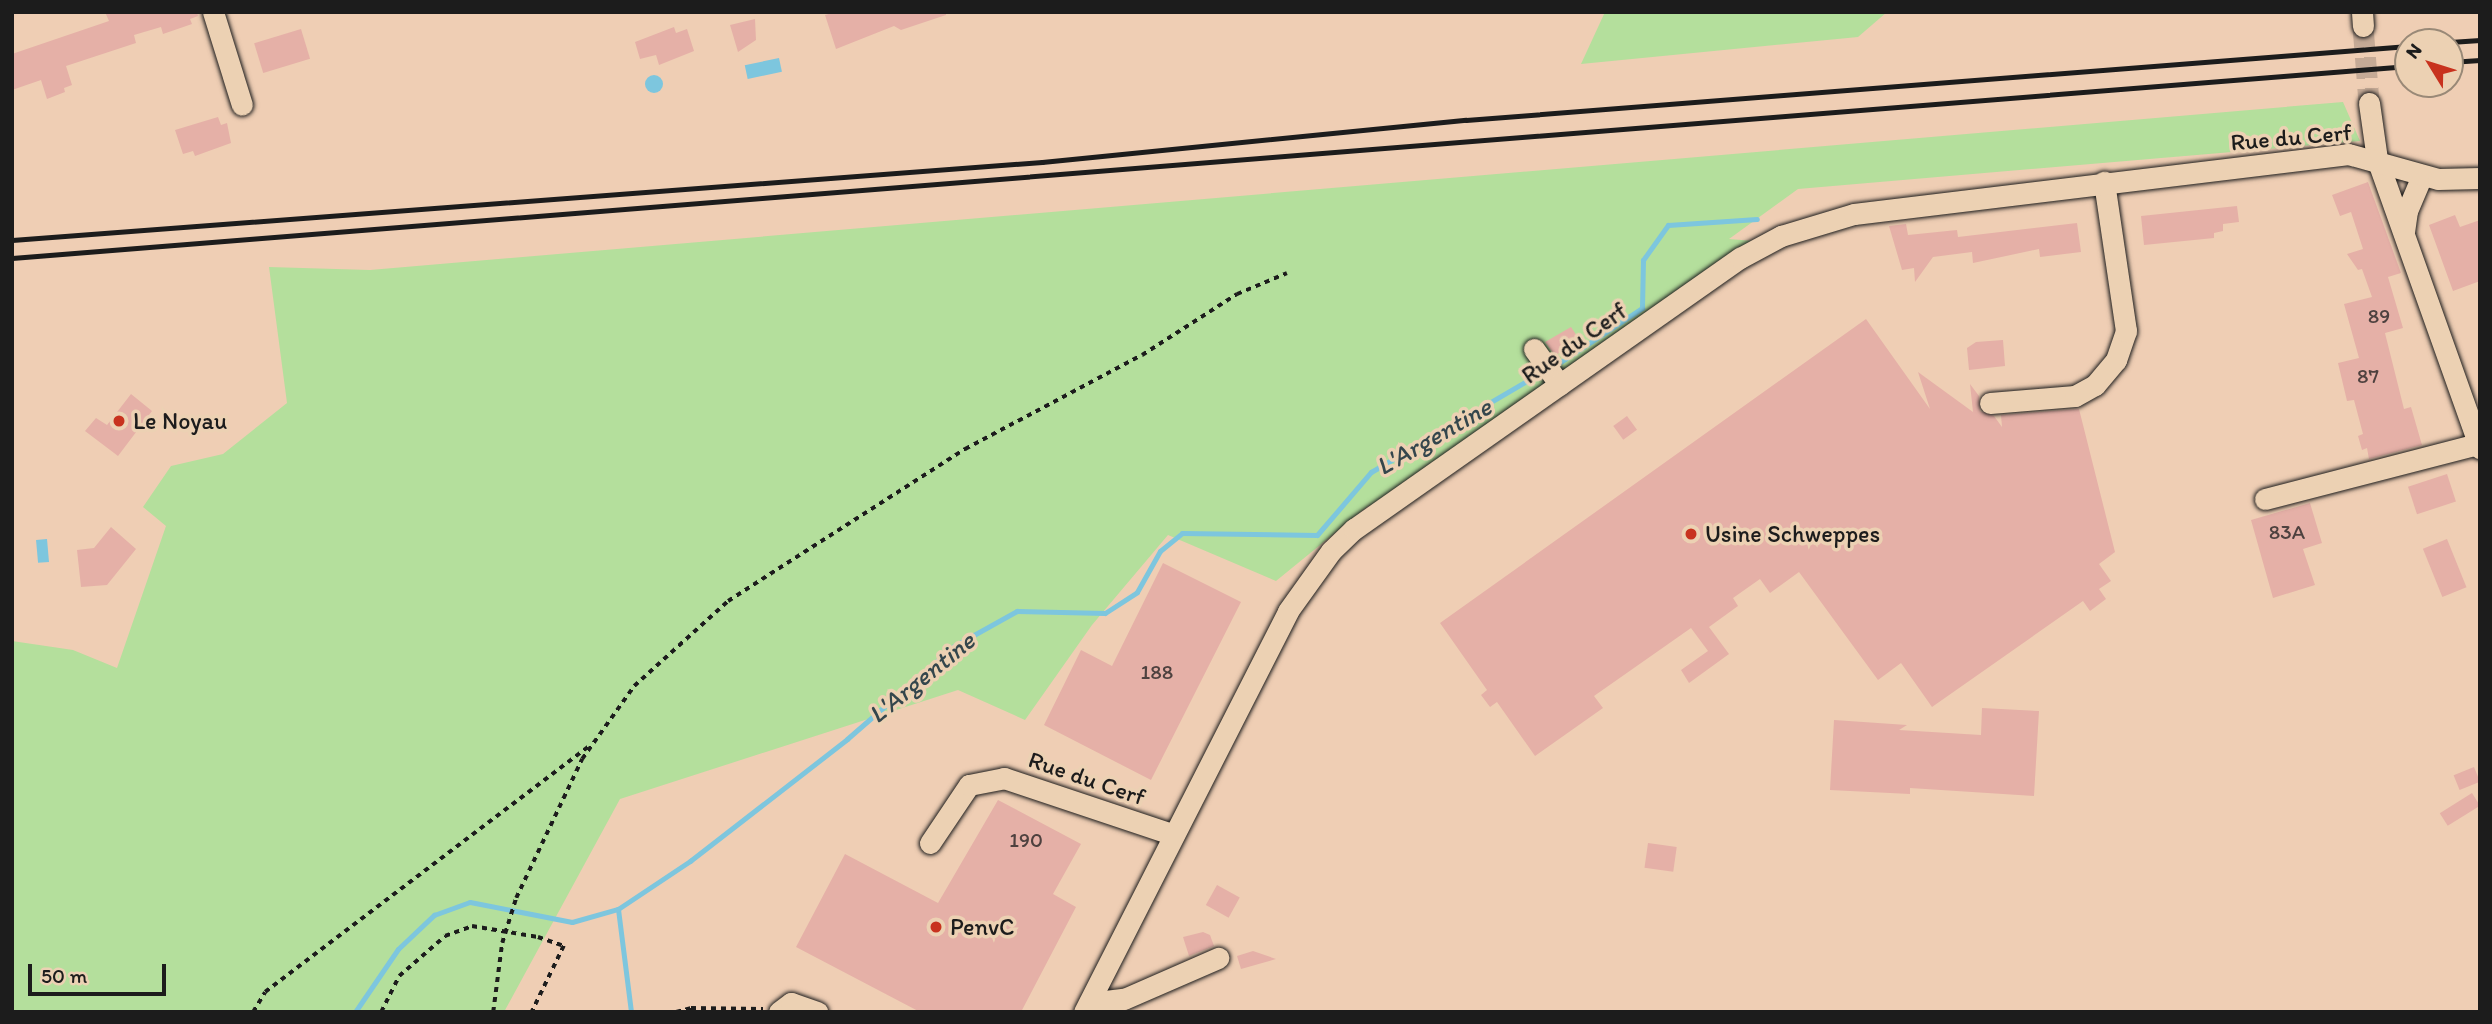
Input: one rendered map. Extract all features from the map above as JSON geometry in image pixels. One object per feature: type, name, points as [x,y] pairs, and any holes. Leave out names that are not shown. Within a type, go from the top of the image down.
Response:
[{"type":"street","points":[[213,12],[242,105]]},
{"type":"street","points":[[2265,499],[2479,446],[2377,159],[2369,103]]},
{"type":"street","name":"Rue du Cerf","points":[[1087,1007],[1288,611],[1331,551],[1548,369],[1792,231],[1854,214],[2348,154],[2377,159],[2422,176],[2480,178]]},
{"type":"street","points":[[2404,234],[2407,211],[2422,176]]},
{"type":"street","points":[[1990,403],[2075,396],[2095,385],[2116,360],[2126,331],[2104,182]]},
{"type":"street","name":"Rue du Cerf","points":[[930,843],[969,785],[1004,778],[1174,835]]},
{"type":"street","points":[[1087,1007],[1124,999],[1218,958]]},
{"type":"street","points":[[781,1010],[799,1003],[817,1012]]},
{"type":"path","points":[[493,1012],[502,943],[516,898],[594,742],[634,686],[728,601],[965,449],[1142,355],[1237,294],[1287,273]]},
{"type":"path","points":[[253,1012],[265,992],[594,742]]},
{"type":"path","points":[[381,1012],[400,976],[445,936],[472,926],[538,937],[564,946],[532,1012]]},
{"type":"path","points":[[676,1012],[691,1008],[781,1010]]},
{"type":"green space","points":[[1605,12],[1887,12],[1858,37],[1581,64]]},
{"type":"green space","points":[[2343,102],[2360,141],[1798,189],[1729,239],[1754,241],[1379,504],[1368,506],[1276,581],[1168,535],[1092,625],[1025,720],[958,690],[620,799],[504,1012],[12,1012],[12,641],[73,650],[117,668],[166,526],[143,507],[171,466],[223,454],[287,403],[269,267],[370,270]]},
{"type":"water","points":[[779,58],[782,72],[748,79],[745,65]]},
{"type":"water","points":[[650,75],[658,75],[663,84],[661,91],[650,93],[645,88],[645,80]]},
{"type":"water","points":[[47,539],[49,562],[38,563],[36,540]]},
{"type":"building","points":[[105,12],[197,12],[198,16],[190,19],[192,24],[163,34],[161,27],[134,35],[136,43],[66,66],[72,85],[64,88],[65,92],[47,99],[41,80],[12,90],[12,54],[109,21]]},
{"type":"building","points":[[836,12],[946,12],[946,15],[901,30],[894,26],[836,49],[825,15]]},
{"type":"building","points":[[755,19],[756,40],[738,52],[730,25]]},
{"type":"building","points":[[674,27],[676,33],[687,29],[694,51],[659,65],[656,55],[640,59],[635,42]]},
{"type":"building","points":[[301,29],[310,59],[263,73],[254,43]]},
{"type":"building","points":[[218,117],[221,125],[227,123],[231,143],[195,156],[193,151],[183,154],[175,130]]},
{"type":"building","points":[[2368,182],[2401,273],[2388,277],[2403,328],[2385,333],[2404,409],[2411,407],[2422,445],[2369,459],[2367,448],[2362,450],[2358,436],[2363,434],[2354,400],[2347,401],[2338,363],[2359,358],[2344,304],[2372,297],[2362,269],[2358,270],[2347,254],[2363,249],[2351,212],[2340,216],[2332,195]]},
{"type":"building","points":[[2237,206],[2239,222],[2223,224],[2223,231],[2214,233],[2214,238],[2144,245],[2141,216]]},
{"type":"building","points":[[2455,215],[2460,227],[2480,220],[2480,281],[2453,291],[2429,225]]},
{"type":"building","points":[[2077,223],[2081,252],[2040,257],[2039,249],[1973,263],[1972,252],[1933,257],[1915,282],[1914,268],[1902,270],[1889,226],[1906,224],[1908,235],[1957,230],[1958,237]]},
{"type":"building","name":"Usine Schweppes","points":[[1866,319],[1930,409],[1918,372],[1973,412],[1970,384],[1979,396],[1980,411],[1994,416],[2002,427],[2001,415],[2079,409],[2115,552],[2099,564],[2111,581],[2099,589],[2106,599],[2090,611],[2083,601],[1932,707],[1901,663],[1878,680],[1799,572],[1770,593],[1760,579],[1733,598],[1738,606],[1709,627],[1729,654],[1689,683],[1681,670],[1708,651],[1691,628],[1594,696],[1603,708],[1535,756],[1497,702],[1490,707],[1481,695],[1487,690],[1440,623]]},
{"type":"building","points":[[1571,327],[1579,339],[1555,356],[1545,342]]},
{"type":"building","points":[[2003,340],[2005,366],[1969,370],[1967,348],[1976,342]]},
{"type":"building","points":[[131,394],[152,411],[118,456],[85,431],[96,418],[107,425]]},
{"type":"building","points":[[1627,416],[1637,430],[1623,440],[1613,426]]},
{"type":"building","points":[[2447,474],[2456,502],[2417,514],[2408,487]]},
{"type":"building","points":[[2310,503],[2322,543],[2303,549],[2315,585],[2273,598],[2251,520]]},
{"type":"building","points":[[111,527],[136,549],[107,585],[81,587],[77,550],[94,548]]},
{"type":"building","points":[[2447,539],[2466,587],[2442,597],[2423,549]]},
{"type":"building","points":[[1163,563],[1241,602],[1151,780],[1044,725],[1081,650],[1112,666]]},
{"type":"building","points":[[1982,708],[2039,711],[2034,796],[1910,788],[1910,794],[1830,790],[1834,720],[1907,725],[1899,730],[1981,735]]},
{"type":"building","points":[[2474,767],[2480,782],[2460,790],[2454,775]]},
{"type":"building","points":[[2472,793],[2480,806],[2448,826],[2440,813]]},
{"type":"building","name":"PenvC","points":[[998,800],[1081,844],[1053,894],[1076,907],[1021,1012],[920,1012],[796,947],[845,854],[938,903]]},
{"type":"building","points":[[1648,843],[1677,847],[1673,872],[1645,868]]},
{"type":"building","points":[[1217,885],[1240,898],[1229,918],[1206,905]]},
{"type":"building","points":[[1203,932],[1210,935],[1214,946],[1189,956],[1183,937]]},
{"type":"building","points":[[1253,951],[1276,959],[1241,969],[1237,956]]},
{"type":"waterway","name":"L'Argentine","points":[[1553,367],[1642,308],[1643,260],[1668,225],[1757,219]]},
{"type":"waterway","name":"L'Argentine","points":[[355,1012],[398,949],[434,915],[470,902],[572,922],[618,909],[690,861],[847,739],[954,646],[1017,611],[1105,613],[1137,592],[1160,551],[1182,533],[1317,535],[1371,472],[1544,371]]},
{"type":"waterway","points":[[618,909],[631,1012]]},
{"type":"tunnel","points":[[2363,26],[2369,103]]},
{"type":"railway","points":[[2464,41],[2480,40]]},
{"type":"railway","points":[[12,240],[1042,162],[1466,120],[2394,47]]},
{"type":"railway","points":[[2464,61],[2480,60]]},
{"type":"railway","points":[[12,258],[2394,67]]},
{"type":"place","name":"Le Noyau","points":[[119,421]]},
{"type":"place","name":"Usine Schweppes","points":[[1691,534]]},
{"type":"place","name":"PenvC","points":[[936,927]]}]
